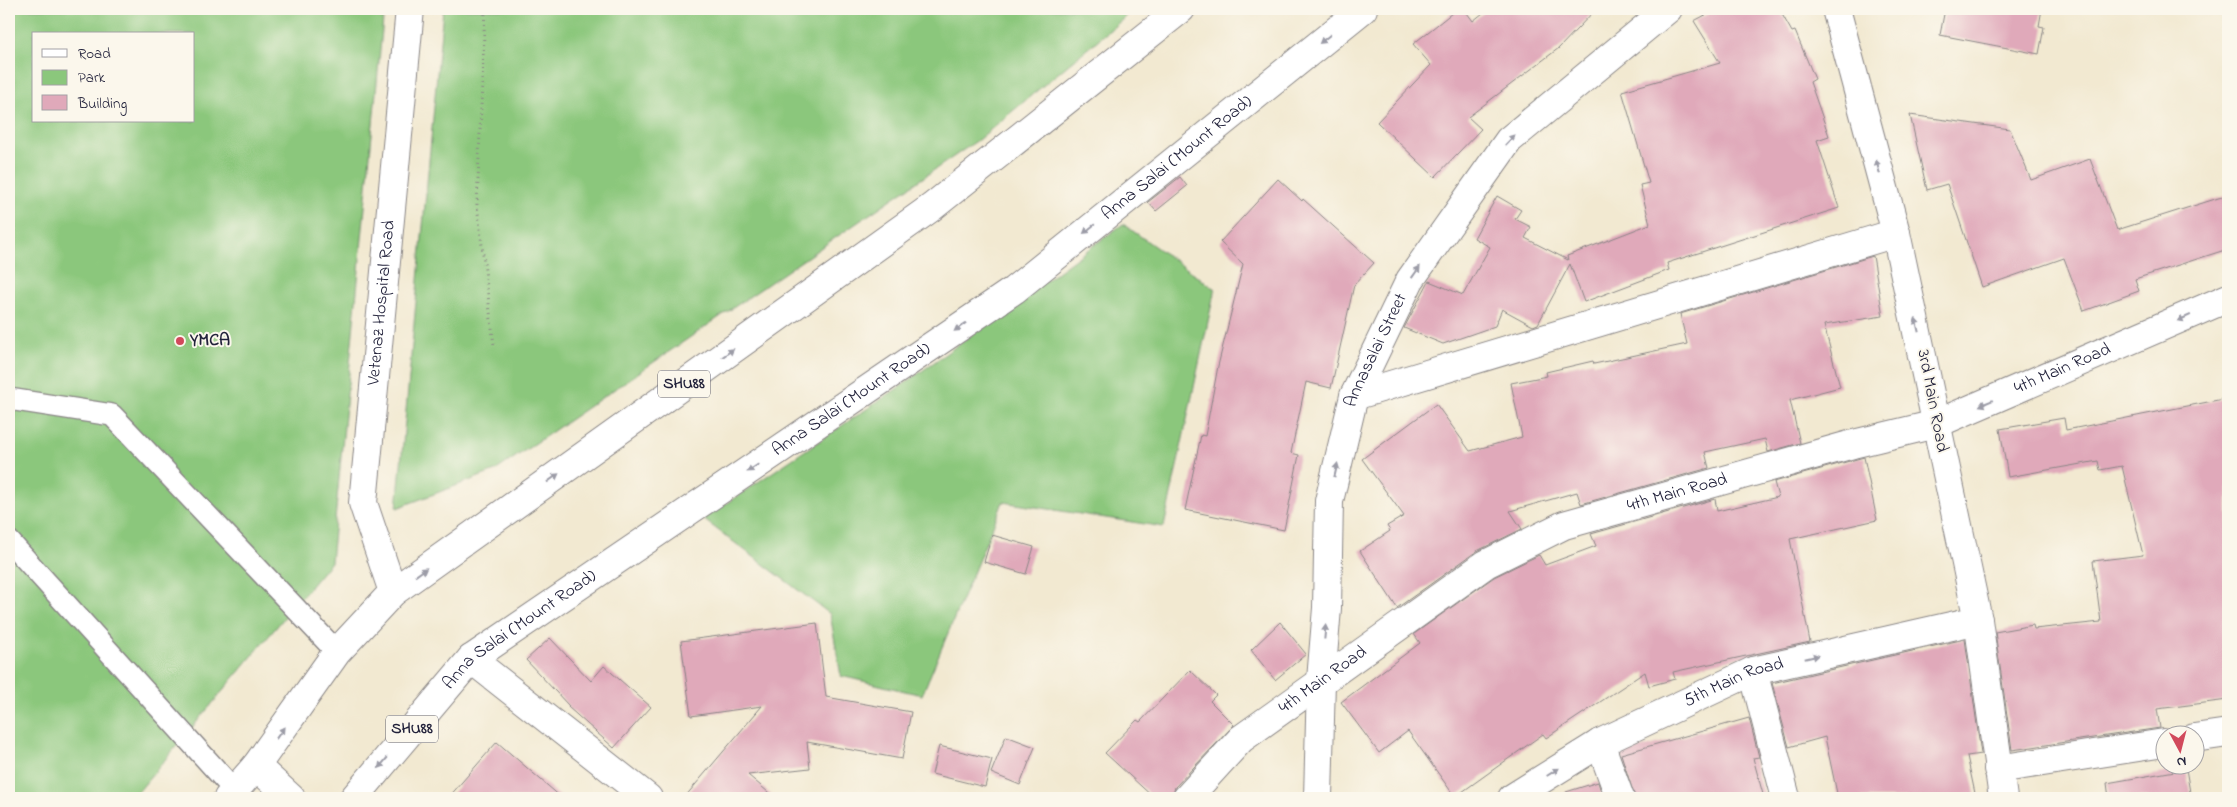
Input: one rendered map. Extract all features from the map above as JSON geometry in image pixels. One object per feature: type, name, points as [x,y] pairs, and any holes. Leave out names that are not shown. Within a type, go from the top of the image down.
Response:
[{"type":"street","name":"Vetenaz Hospital Road","points":[[393,592],[363,504],[410,9]]},
{"type":"street","name":"SHU88","points":[[231,794],[256,766],[337,652],[393,592],[932,208],[1181,9]]},
{"type":"street","name":"Anna Salai (Mount Road)","points":[[354,798],[471,659],[1014,290],[1363,9]]},
{"type":"street","name":"Annasalai Street","points":[[1318,798],[1321,680],[1328,608],[1329,501],[1354,396],[1410,280],[1509,140],[1668,9]]},
{"type":"street","name":"3rd Main Road","points":[[1836,9],[1896,233],[1978,620],[2003,798]]},
{"type":"street","points":[[1354,396],[1896,233]]},
{"type":"street","name":"4th Main Road","points":[[1187,798],[1241,739],[1321,680],[1486,564],[1564,525],[1853,444],[1936,424],[2228,298]]},
{"type":"street","name":"5th Main Road","points":[[1512,798],[1600,743],[1753,671],[1978,620]]},
{"type":"street","points":[[471,659],[648,798]]},
{"type":"street","points":[[1753,671],[1786,798]]},
{"type":"street","points":[[2204,737],[2228,733]]},
{"type":"street","points":[[1600,743],[1620,798]]},
{"type":"street","points":[[1998,769],[2154,745]]},
{"type":"street","points":[[256,766],[291,798]]},
{"type":"lane","points":[[9,400],[112,415],[337,652]]},
{"type":"lane","points":[[9,540],[231,794]]},
{"type":"path","points":[[485,9],[477,204],[494,345]]},
{"type":"green space","name":"YMCA","points":[[9,9],[384,9],[331,562],[133,798],[9,798]]},
{"type":"green space","points":[[443,9],[1135,9],[978,140],[495,471],[397,508]]},
{"type":"green space","points":[[1123,224],[1215,289],[1164,527],[1003,502],[922,695],[841,676],[830,614],[703,519],[907,382]]},
{"type":"building","points":[[1457,9],[1464,9],[1473,21],[1488,9],[1596,9],[1559,48],[1468,117],[1481,129],[1435,177],[1377,122],[1431,65],[1413,44]]},
{"type":"building","points":[[1717,9],[1779,9],[1792,32],[1795,31],[1815,79],[1810,82],[1829,136],[1817,140],[1839,208],[1667,263],[1669,270],[1584,302],[1570,264],[1538,324],[1533,326],[1502,309],[1495,326],[1443,344],[1404,328],[1429,281],[1463,295],[1490,247],[1474,238],[1497,196],[1521,210],[1515,219],[1531,227],[1525,238],[1568,260],[1567,256],[1650,224],[1640,185],[1649,183],[1622,91],[1720,63],[1694,21]]},
{"type":"building","points":[[1945,9],[2042,9],[2039,26],[2044,27],[2039,54],[1940,35]]},
{"type":"building","points":[[1910,115],[2010,129],[2031,180],[2090,159],[2117,230],[2228,195],[2228,249],[2135,279],[2139,291],[2084,311],[2064,258],[1982,287],[1947,184],[1927,190]]},
{"type":"building","points":[[1180,177],[1187,186],[1156,211],[1148,202]]},
{"type":"building","points":[[1278,179],[1374,263],[1354,285],[1331,388],[1306,382],[1291,453],[1299,455],[1284,530],[1185,510],[1201,435],[1205,436],[1218,366],[1243,264],[1220,242]]},
{"type":"building","points":[[1873,256],[1883,316],[1824,325],[1840,387],[1790,400],[1800,443],[1768,452],[1765,439],[1705,452],[1709,468],[1581,504],[1577,492],[1510,511],[1522,529],[1477,551],[1397,608],[1360,551],[1390,531],[1387,526],[1404,516],[1362,459],[1436,404],[1470,451],[1522,437],[1511,383],[1547,376],[1546,372],[1593,361],[1594,364],[1687,344],[1680,314]]},
{"type":"building","points":[[2228,398],[2228,700],[2157,709],[2159,724],[2154,724],[2154,729],[2012,750],[1995,632],[2033,625],[2034,629],[2101,622],[2093,561],[2143,555],[2122,466],[2100,470],[2098,461],[2008,477],[2000,429],[2064,418],[2066,430]]},
{"type":"building","points":[[1864,457],[1877,520],[1790,539],[1810,642],[1673,672],[1675,679],[1649,686],[1645,672],[1546,738],[1543,734],[1455,797],[1408,731],[1379,753],[1341,702],[1420,643],[1414,634],[1494,577],[1539,555],[1545,565],[1596,546],[1591,534],[1715,499],[1717,511],[1778,497],[1774,482]]},
{"type":"building","points":[[992,535],[1034,547],[1026,574],[984,562]]},
{"type":"building","points":[[1280,622],[1306,654],[1275,680],[1251,650]]},
{"type":"building","points":[[817,623],[826,697],[911,712],[902,759],[807,742],[810,768],[748,775],[775,798],[684,798],[762,706],[691,716],[681,641]]},
{"type":"building","points":[[550,638],[591,681],[604,666],[651,707],[614,748],[568,707],[526,660]]},
{"type":"building","points":[[1965,639],[1981,754],[1967,756],[1976,798],[1838,798],[1825,737],[1789,747],[1772,683]]},
{"type":"building","points":[[1190,670],[1216,695],[1210,701],[1234,725],[1175,787],[1172,798],[1154,798],[1105,753],[1137,720],[1140,722]]},
{"type":"building","points":[[1749,718],[1759,757],[1753,758],[1764,798],[1635,798],[1621,754]]},
{"type":"building","points":[[1006,736],[1035,747],[1020,785],[991,773]]},
{"type":"building","points":[[497,742],[562,798],[448,798]]},
{"type":"building","points":[[939,746],[992,759],[985,787],[932,774]]},
{"type":"building","points":[[2158,774],[2187,774],[2191,798],[2109,798],[2107,783]]},
{"type":"building","points":[[1598,782],[1603,798],[1566,798],[1566,792]]},
{"type":"place","name":"YMCA","points":[[180,341]]}]
